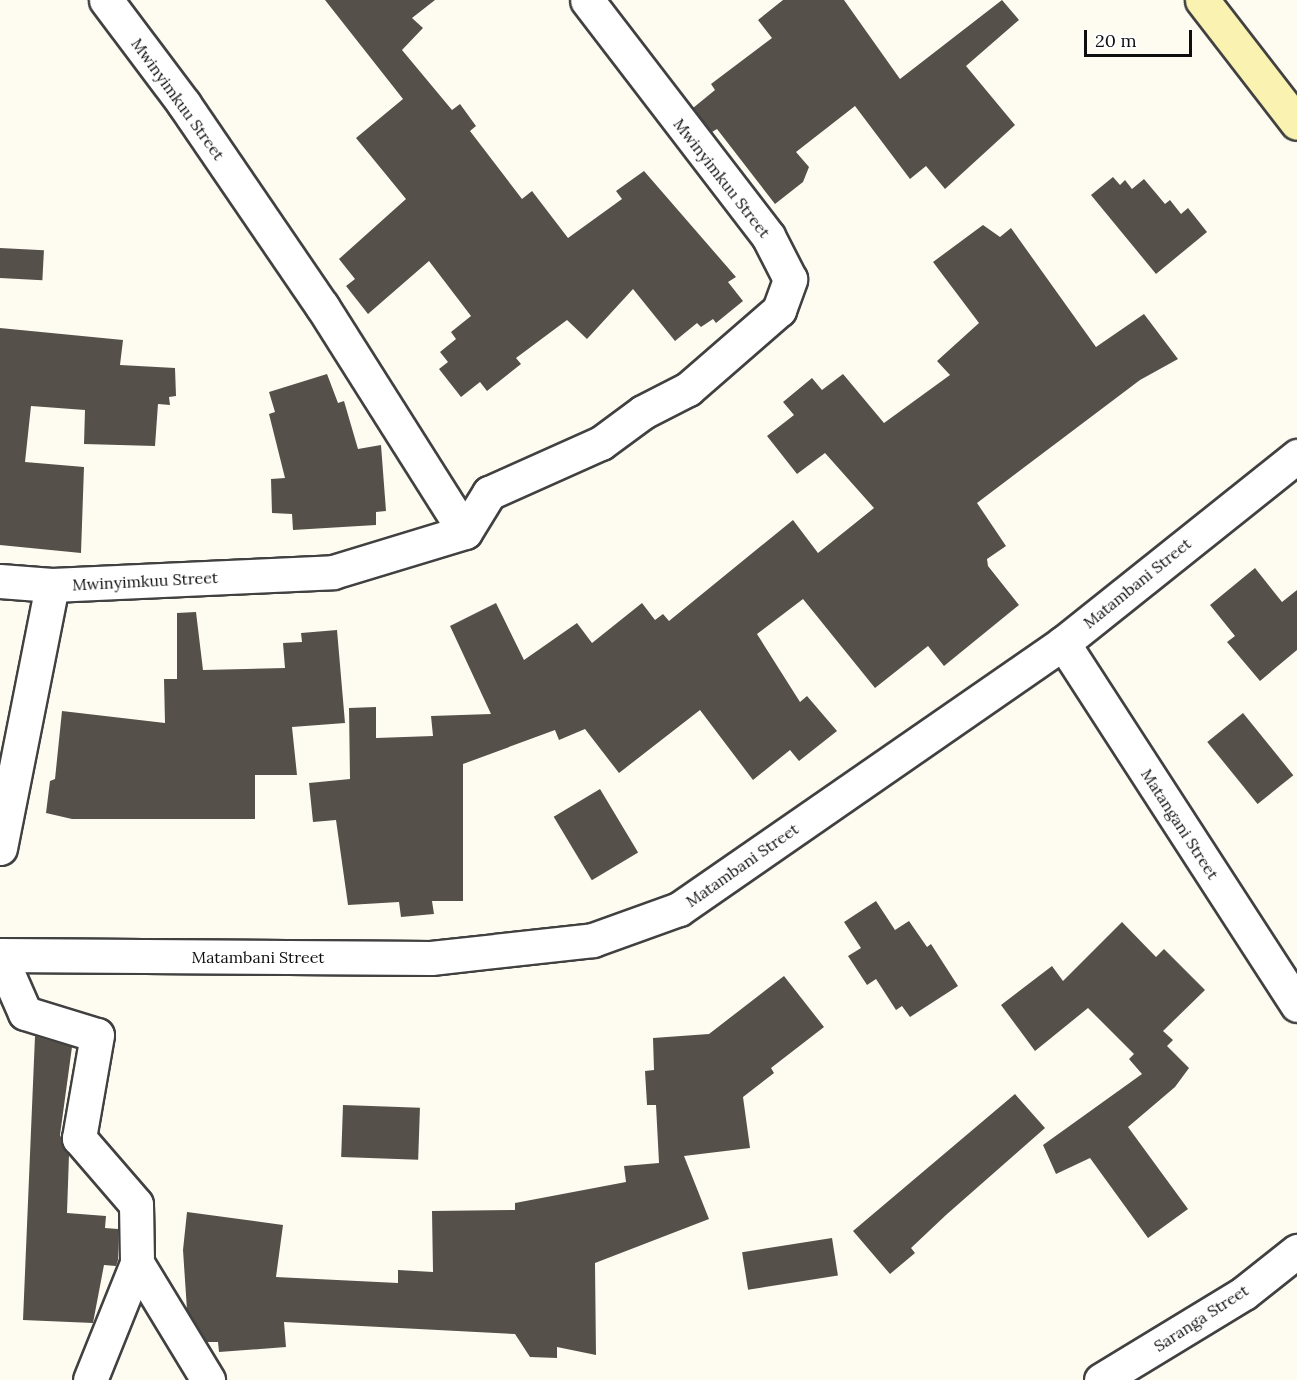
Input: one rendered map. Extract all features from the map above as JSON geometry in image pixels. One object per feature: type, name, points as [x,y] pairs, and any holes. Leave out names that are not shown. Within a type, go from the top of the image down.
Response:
[{"type":"main road","points":[[1202,0],[1297,123]]},
{"type":"street","name":"Mwinyimkuu Street","points":[[106,0],[184,104],[315,297],[465,532]]},
{"type":"street","name":"Mwinyimkuu Street","points":[[0,848],[52,585],[333,572],[465,532],[489,493],[601,443],[643,412],[688,389],[779,310],[789,279],[768,236],[587,0]]},
{"type":"street","name":"Matambani Street","points":[[0,956],[431,958],[593,940],[679,909],[1063,643],[1297,456]]},
{"type":"street","points":[[0,581],[52,585]]},
{"type":"street","name":"Matangani Street","points":[[1063,643],[1297,1005]]},
{"type":"street","points":[[0,956],[25,1013],[97,1035],[79,1138],[136,1203],[137,1263],[90,1380]]},
{"type":"street","name":"Saranga Street","points":[[1101,1380],[1235,1299],[1297,1251]]},
{"type":"street","points":[[137,1263],[208,1380]]},
{"type":"building","points":[[325,0],[435,0],[412,18],[423,28],[402,50],[452,110],[460,104],[476,126],[470,131],[522,199],[532,191],[568,238],[622,199],[616,191],[644,171],[736,277],[728,282],[743,301],[716,323],[713,319],[701,327],[697,323],[675,341],[633,289],[587,339],[567,320],[516,358],[521,364],[487,391],[480,382],[461,397],[439,369],[448,362],[440,352],[456,339],[451,332],[471,316],[429,261],[368,314],[346,286],[355,279],[339,259],[406,199],[356,138],[403,99]]},
{"type":"building","points":[[783,0],[844,0],[900,79],[1002,0],[1019,20],[966,66],[1015,125],[945,189],[926,166],[910,179],[855,106],[796,152],[809,167],[803,182],[775,204],[717,129],[712,132],[693,108],[715,90],[711,84],[772,38],[758,20]]},
{"type":"building","points":[[1113,177],[1120,185],[1125,180],[1132,189],[1144,179],[1165,204],[1170,200],[1181,214],[1188,208],[1207,232],[1156,274],[1091,195]]},
{"type":"building","points":[[983,225],[1000,237],[1011,228],[1096,347],[1144,314],[1178,359],[1140,380],[977,503],[1006,546],[987,559],[988,566],[1019,605],[944,666],[928,646],[875,688],[803,599],[757,634],[800,702],[807,696],[837,731],[799,761],[790,750],[753,780],[700,710],[619,773],[585,729],[559,740],[555,730],[463,764],[463,901],[432,901],[434,914],[401,917],[399,902],[348,905],[336,820],[313,822],[309,783],[350,779],[349,708],[376,707],[376,738],[433,736],[431,716],[491,714],[450,626],[496,603],[524,660],[577,623],[592,643],[642,603],[655,620],[663,614],[669,621],[793,520],[818,553],[874,508],[825,453],[797,474],[767,436],[794,415],[783,402],[812,378],[822,390],[843,374],[884,423],[950,375],[937,361],[979,323],[933,262]]},
{"type":"building","points":[[0,248],[44,250],[42,280],[0,278]]},
{"type":"building","points":[[0,328],[123,340],[120,365],[175,368],[176,396],[169,397],[170,405],[158,404],[155,446],[84,444],[85,410],[31,406],[25,462],[84,467],[81,553],[0,545]]},
{"type":"building","points":[[327,374],[338,403],[344,401],[358,449],[381,445],[386,511],[376,512],[376,525],[293,530],[292,514],[272,513],[271,479],[285,478],[269,414],[275,412],[269,392]]},
{"type":"building","points":[[1255,568],[1282,602],[1297,590],[1297,650],[1260,681],[1227,642],[1235,636],[1210,605]]},
{"type":"building","points":[[196,612],[203,670],[285,668],[283,643],[302,642],[301,633],[337,630],[345,723],[292,727],[297,775],[255,775],[255,819],[72,819],[46,813],[50,781],[55,779],[62,711],[165,723],[164,679],[177,679],[177,613]]},
{"type":"building","points":[[1243,713],[1293,775],[1258,804],[1207,742]]},
{"type":"building","points":[[600,789],[638,852],[592,880],[554,817]]},
{"type":"building","points":[[876,901],[895,930],[909,921],[927,947],[931,944],[958,986],[910,1017],[902,1006],[896,1010],[876,979],[867,985],[848,956],[861,948],[844,922]]},
{"type":"building","points":[[1122,922],[1156,957],[1164,949],[1205,990],[1163,1031],[1173,1040],[1167,1046],[1189,1068],[1175,1087],[1128,1127],[1188,1209],[1148,1238],[1090,1158],[1056,1174],[1043,1145],[1142,1074],[1129,1059],[1134,1054],[1088,1008],[1035,1051],[1001,1005],[1052,966],[1063,981]]},
{"type":"building","points":[[784,976],[824,1027],[771,1068],[774,1073],[743,1097],[750,1148],[684,1156],[709,1219],[595,1263],[596,1355],[557,1347],[557,1358],[530,1357],[515,1334],[284,1322],[286,1347],[219,1352],[218,1342],[207,1342],[187,1310],[183,1250],[187,1212],[283,1225],[276,1277],[398,1283],[398,1270],[433,1272],[432,1211],[515,1210],[515,1203],[626,1182],[624,1166],[659,1163],[656,1105],[647,1105],[645,1071],[654,1070],[653,1038],[709,1034]]},
{"type":"building","points":[[35,1036],[72,1047],[60,1135],[69,1155],[67,1213],[106,1216],[105,1228],[118,1229],[118,1260],[116,1266],[104,1265],[93,1323],[23,1320]]},
{"type":"building","points":[[1015,1094],[1045,1128],[946,1215],[911,1248],[915,1253],[890,1274],[853,1231]]},
{"type":"building","points":[[343,1105],[420,1108],[418,1160],[341,1157]]},
{"type":"building","points":[[832,1238],[838,1276],[748,1290],[742,1252]]}]
